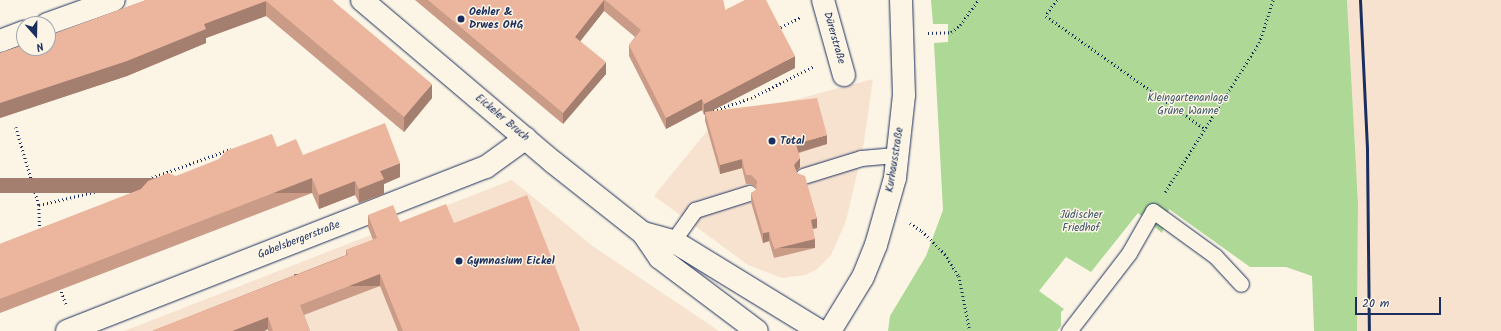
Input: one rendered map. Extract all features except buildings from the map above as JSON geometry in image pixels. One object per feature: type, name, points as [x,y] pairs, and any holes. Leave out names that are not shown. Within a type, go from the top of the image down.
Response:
[{"type":"street","points":[[56,21],[114,0]]},
{"type":"street","name":"Eickeler Bruch","points":[[362,0],[526,138],[643,233],[660,258],[757,331]]},
{"type":"street","name":"Dürerstraße","points":[[823,0],[842,66]]},
{"type":"street","name":"Kurhausstraße","points":[[830,331],[863,277],[887,210],[898,155],[904,95],[904,36],[901,0]]},
{"type":"street","points":[[0,41],[16,35]]},
{"type":"street","name":"Gabelsbergerstraße","points":[[71,329],[486,166],[526,138]]},
{"type":"street","name":"Eickeler Bruch","points":[[643,233],[673,241],[820,331]]},
{"type":"lane","points":[[803,176],[861,158],[898,155]]},
{"type":"lane","points":[[660,258],[695,210],[749,193]]},
{"type":"lane","points":[[1069,331],[1129,254],[1153,211],[1215,256],[1241,284]]},
{"type":"path","points":[[904,36],[951,32],[960,25],[978,0]]},
{"type":"path","points":[[1057,0],[1046,16],[1205,129]]},
{"type":"path","points":[[1153,211],[1259,42],[1273,0]]},
{"type":"path","points":[[711,106],[714,111],[751,98],[815,66],[842,66]]},
{"type":"path","points":[[16,127],[39,206],[40,237]]},
{"type":"path","points":[[39,206],[148,179],[231,149]]},
{"type":"path","points":[[887,210],[922,231],[945,254],[959,276],[970,331]]},
{"type":"path","points":[[59,286],[71,329]]},
{"type":"shaded area","points":[[1347,0],[1501,0],[1501,331],[1357,331],[1358,203]]},
{"type":"shaded area","points":[[873,79],[863,148],[846,221],[831,255],[816,270],[805,275],[782,278],[748,265],[654,196],[715,121]]},
{"type":"shaded area","name":"Gymnasium Eickel","points":[[512,180],[594,247],[719,331],[124,331]]},
{"type":"green space","name":"Kleingartenanlage Grüne Wanne","points":[[931,0],[1347,0],[1358,203],[1357,331],[1314,331],[1312,276],[1286,267],[1250,267],[1169,209],[1162,233],[1138,213],[1091,272],[1066,257],[1039,291],[1064,309],[1061,312],[1061,326],[1057,331],[888,331],[890,316],[926,256],[943,210],[934,43],[948,42],[948,24],[933,24]]},
{"type":"railway","points":[[1360,0],[1367,150],[1369,331]]},
{"type":"place","name":"Oehler & Drwes OHG","points":[[461,19]]},
{"type":"place","name":"Total","points":[[772,141]]},
{"type":"place","name":"Gymnasium Eickel","points":[[459,261]]},
{"type":"park label","name":"Jüdischer Friedhof","points":[[1081,222]]}]
